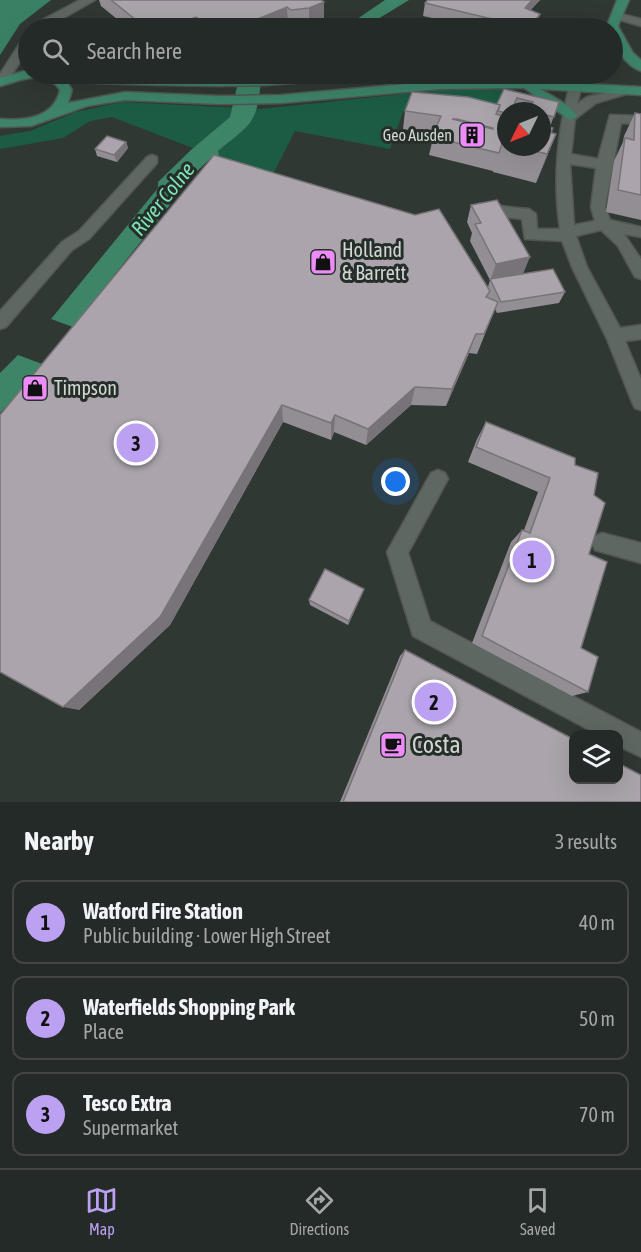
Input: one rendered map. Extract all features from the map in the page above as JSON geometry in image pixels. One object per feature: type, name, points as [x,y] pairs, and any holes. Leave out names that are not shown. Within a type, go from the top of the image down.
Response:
[{"type":"main road","points":[[616,18],[623,0]]},
{"type":"main road","points":[[623,43],[628,54],[641,67]]},
{"type":"main road","points":[[1,82],[18,77]]},
{"type":"main road","points":[[52,114],[66,97],[63,84]]},
{"type":"main road","points":[[516,84],[549,97],[570,116]]},
{"type":"main road","points":[[3,125],[39,120],[85,102],[125,96],[226,100],[281,99],[440,85],[516,84],[635,91]]},
{"type":"street","points":[[54,18],[89,0]]},
{"type":"street","points":[[623,24],[641,23]]},
{"type":"street","points":[[1,82],[18,57]]},
{"type":"street","points":[[575,84],[570,99],[570,116],[563,158],[562,196],[568,233],[615,336],[641,402]]},
{"type":"street","points":[[570,116],[591,100],[635,91]]},
{"type":"street","points":[[641,120],[615,118],[604,164],[598,207],[604,224],[623,242],[641,273]]},
{"type":"street","points":[[563,158],[604,164]]},
{"type":"street","points":[[0,322],[67,246],[84,235],[152,159]]},
{"type":"street","points":[[470,209],[529,214],[530,235],[568,233],[604,224],[641,232]]},
{"type":"street","points":[[615,336],[641,332]]},
{"type":"street","points":[[438,479],[398,552],[421,628],[641,745]]},
{"type":"street","points":[[602,543],[641,553]]},
{"type":"shaded area","points":[[0,0],[51,0],[28,18],[18,18],[18,27],[0,55]]},
{"type":"shaded area","points":[[511,89],[538,98],[500,101],[482,115],[419,106],[403,112],[390,149],[295,131],[271,178],[112,117],[90,121],[63,138],[0,149],[0,136],[30,131],[76,112],[122,102],[260,109],[440,90]]},
{"type":"water","points":[[385,0],[409,0],[379,18],[359,18]]},
{"type":"water","name":"River Colne","points":[[238,84],[261,84],[258,103],[252,120],[218,151],[219,155],[216,158],[211,158],[196,172],[73,327],[51,319],[158,188],[158,182],[230,117]]},
{"type":"water","points":[[18,355],[45,365],[0,413],[0,373]]},
{"type":"building","points":[[111,0],[321,0],[324,2],[309,8],[291,10],[287,7],[260,18],[134,18]]},
{"type":"building","points":[[428,0],[532,0],[525,8],[540,14],[537,18],[488,18],[425,3]]},
{"type":"building","points":[[504,89],[559,102],[554,117],[551,116],[551,102],[533,102],[517,98],[515,102],[498,102]]},
{"type":"building","points":[[412,92],[468,97],[497,104],[497,153],[432,137],[441,116],[405,111]],"holes":[[[452,119],[457,119],[493,129]]]},
{"type":"building","points":[[635,113],[641,114],[641,195],[618,190],[625,138],[634,140]]},
{"type":"building","points":[[551,133],[556,134],[551,145]]},
{"type":"building","points":[[107,136],[126,142],[114,155],[95,149]]},
{"type":"building","points":[[214,155],[415,215],[439,209],[490,291],[486,297],[498,302],[484,334],[476,334],[452,389],[415,387],[368,429],[335,415],[331,423],[282,405],[160,617],[63,707],[0,672],[0,415]]},
{"type":"building","points":[[497,200],[530,257],[496,264],[475,224],[481,223],[471,205]]},
{"type":"building","points":[[553,269],[565,292],[501,302],[490,279]]},
{"type":"building","points":[[486,422],[575,458],[575,465],[598,473],[594,495],[605,503],[589,554],[607,562],[581,648],[598,657],[588,692],[482,636],[522,530],[530,533],[550,478],[476,447]]},
{"type":"building","points":[[325,569],[364,589],[349,621],[309,600]]},
{"type":"building","points":[[405,650],[569,737],[569,784],[623,784],[623,766],[641,775],[641,802],[343,802]]},
{"type":"place","name":"Geo Ausden","points":[[472,135]]},
{"type":"place","name":"Holland & Barrett","points":[[323,262]]},
{"type":"place","name":"Timpson","points":[[35,388]]},
{"type":"place","name":"Tesco Extra","points":[[136,443]]},
{"type":"place","name":"Watford Fire Station","points":[[532,560]]},
{"type":"place","name":"Waterfields Shopping Park","points":[[434,702]]},
{"type":"place","name":"Costa","points":[[393,745]]}]
